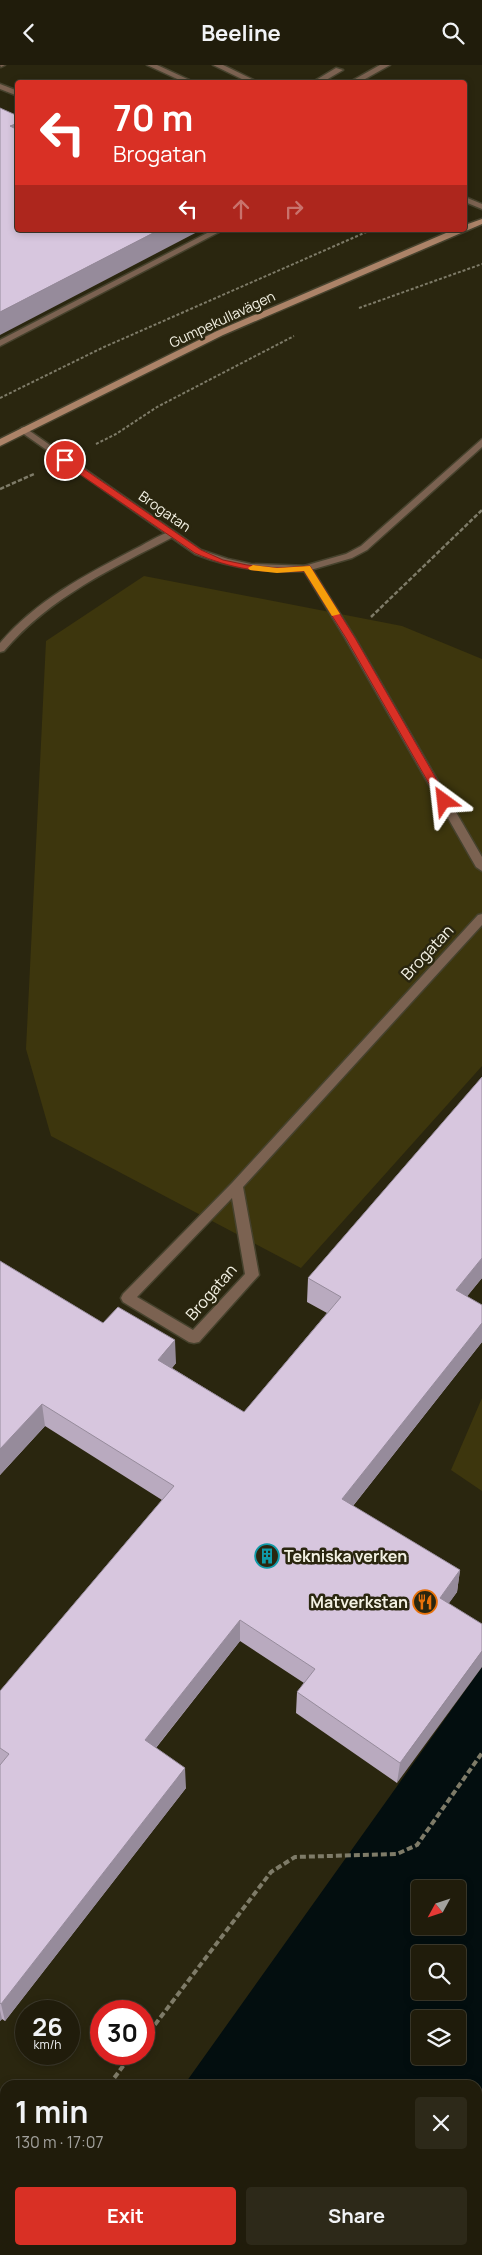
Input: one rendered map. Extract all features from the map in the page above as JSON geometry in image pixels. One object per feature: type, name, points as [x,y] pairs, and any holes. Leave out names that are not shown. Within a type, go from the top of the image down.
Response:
[{"type":"street","points":[[152,65],[186,80]]},
{"type":"street","points":[[217,65],[250,80]]},
{"type":"street","points":[[320,80],[339,70],[328,65]]},
{"type":"street","points":[[357,80],[386,65]]},
{"type":"street","points":[[0,86],[15,93]]},
{"type":"street","points":[[467,200],[482,207]]},
{"type":"street","points":[[467,227],[482,221]]},
{"type":"street","points":[[0,343],[215,232]]},
{"type":"street","name":"Gumpekullavägen","points":[[0,443],[220,333],[455,232]]},
{"type":"street","name":"Brogatan","points":[[24,430],[198,552],[221,562],[277,571],[307,568],[349,555],[364,548],[482,442]]},
{"type":"street","points":[[0,649],[14,631],[64,594],[172,534]]},
{"type":"street","points":[[307,568],[350,638],[482,867]]},
{"type":"street","name":"Brogatan","points":[[236,1185],[252,1275],[194,1338],[128,1298],[236,1185],[482,918]]},
{"type":"path","points":[[0,398],[104,347],[366,232]]},
{"type":"path","points":[[351,311],[482,264]]},
{"type":"path","points":[[0,489],[65,460],[116,434],[157,407],[297,334]]},
{"type":"path","points":[[350,638],[482,510]]},
{"type":"path","points":[[155,2024],[270,1871],[295,1857],[397,1854],[417,1845],[482,1753]]},
{"type":"path","points":[[113,2080],[124,2065]]},
{"type":"shaded area","points":[[144,576],[402,626],[482,659],[482,1066],[301,1268],[51,1136],[26,1049],[46,641]]},
{"type":"shaded area","points":[[482,1398],[482,1491],[451,1470]]},
{"type":"shaded area","points":[[482,1667],[482,2080],[188,2080]]},
{"type":"building","points":[[0,108],[15,115],[15,124],[10,126],[15,128],[15,232],[155,232],[0,312]]},
{"type":"building","name":"Tekniska verken","points":[[482,1077],[482,1258],[456,1290],[482,1305],[482,1323],[342,1499],[460,1570],[440,1598],[482,1624],[482,1651],[400,1763],[297,1692],[315,1669],[240,1620],[145,1740],[185,1768],[1,2004],[0,1765],[9,1754],[0,1748],[0,1691],[174,1486],[42,1404],[0,1449],[0,1261],[103,1323],[118,1307],[175,1340],[158,1360],[244,1412],[341,1297],[308,1278]]},
{"type":"slow traffic","points":[[253,568],[277,571],[307,568],[336,614]]},
{"type":"place","name":"Tekniska verken","points":[[267,1556]]},
{"type":"place","name":"Matverkstan","points":[[425,1602]]},
{"type":"route","points":[[65,460],[198,552],[221,562],[247,567],[277,571],[307,568],[350,638],[444,801]]}]
